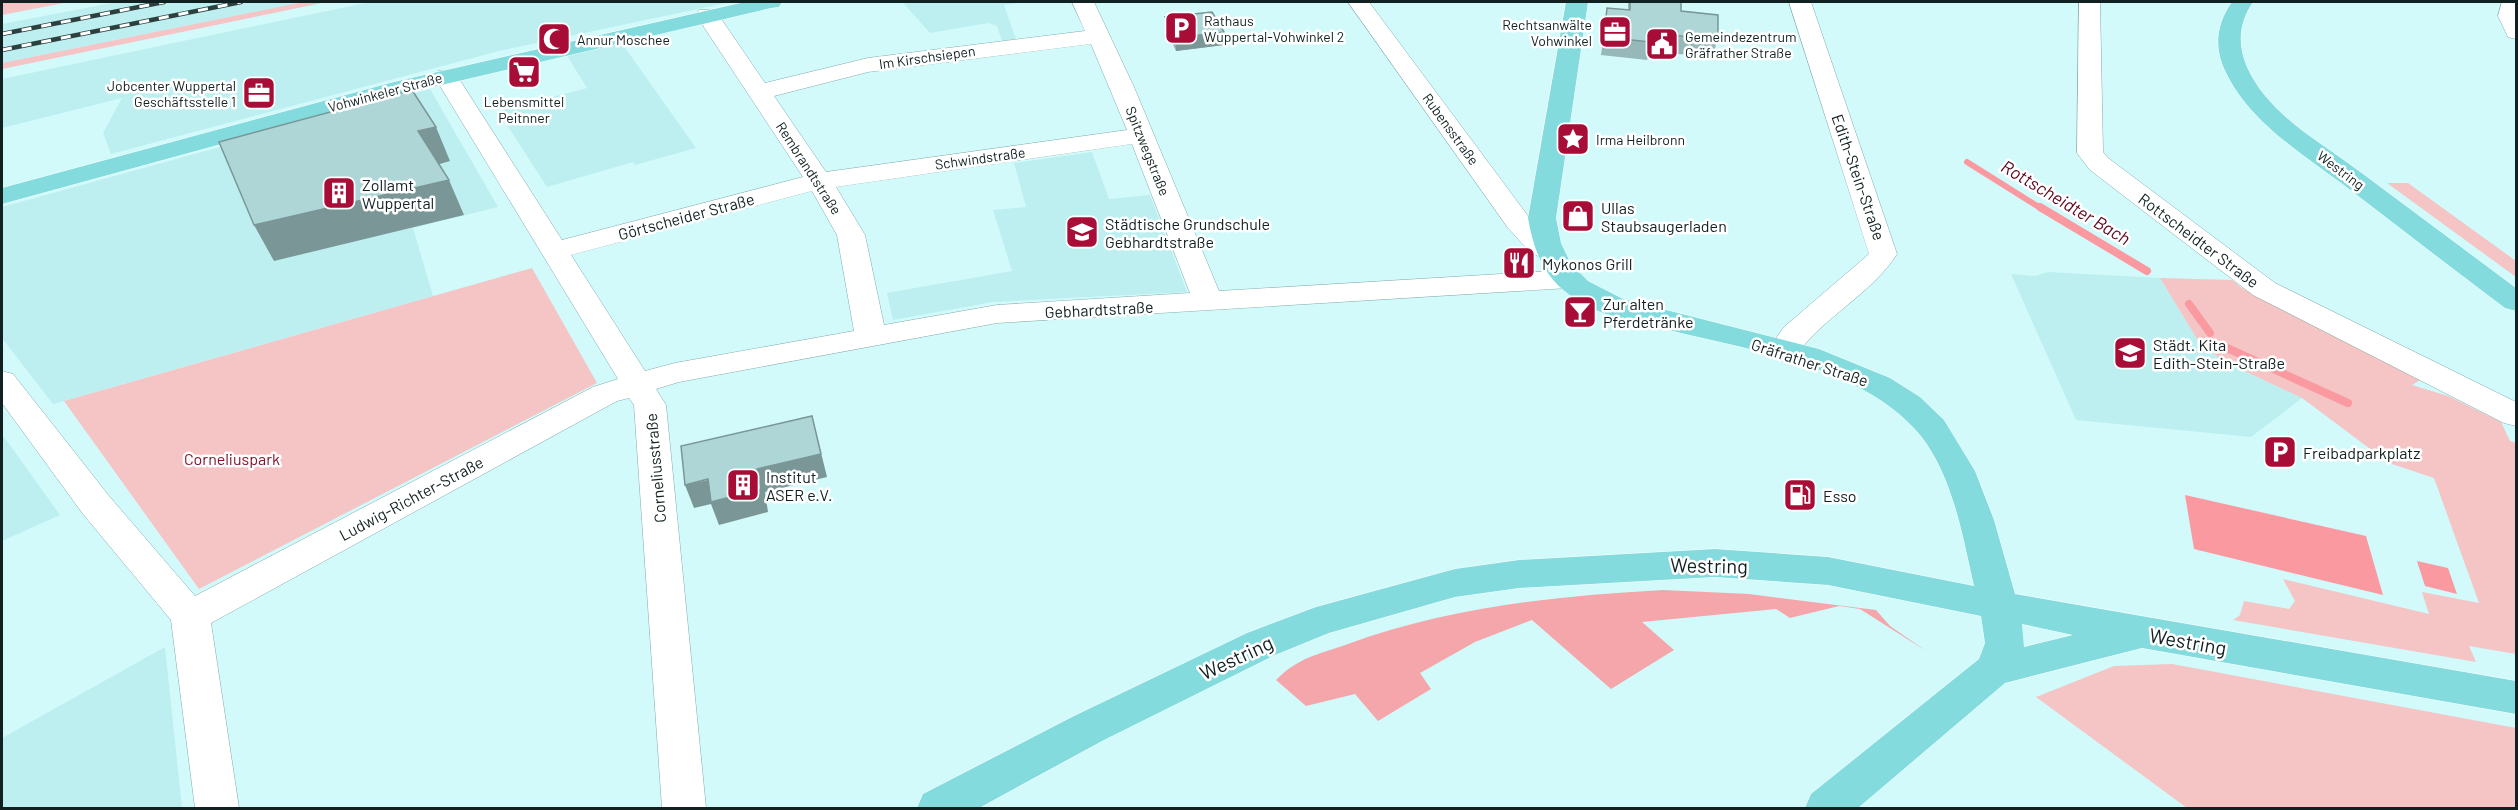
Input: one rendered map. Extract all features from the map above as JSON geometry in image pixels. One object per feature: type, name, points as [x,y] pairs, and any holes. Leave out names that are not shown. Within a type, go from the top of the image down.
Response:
[{"type":"main road","name":"Vohwinkeler Straße","points":[[2,196],[446,76],[771,2]]},
{"type":"main road","name":"Gräfrather Straße","points":[[1577,2],[1542,218],[1548,252],[1568,279],[1582,290],[1619,306],[1783,351],[1866,378],[1900,398],[1932,427],[1958,475],[1977,524],[1997,605],[2004,648],[1993,670],[1827,808]]},
{"type":"main road","name":"Westring","points":[[2242,2],[2229,25],[2230,52],[2240,77],[2268,111],[2326,159],[2517,302]]},
{"type":"main road","name":"Westring","points":[[939,808],[1087,729],[1261,644],[1316,622],[1455,583],[1519,574],[1715,563],[1828,571],[2147,634],[2517,698]]},
{"type":"main road","points":[[1993,670],[2098,643],[2147,634]]},
{"type":"street","name":"Spitzwegstraße","points":[[1083,2],[1142,135],[1209,303]]},
{"type":"street","name":"Rubensstraße","points":[[1358,2],[1518,222],[1548,252]]},
{"type":"street","name":"Edith-Stein-Straße","points":[[1783,351],[1795,334],[1877,263],[1883,254],[1800,2]]},
{"type":"street","name":"Rottscheidter Straße","points":[[2089,2],[2091,153],[2099,164],[2264,289],[2517,415]]},
{"type":"street","points":[[2512,2],[2509,16],[2517,32]]},
{"type":"street","name":"Rembrandtstraße","points":[[707,15],[819,181],[851,235],[872,336]]},
{"type":"street","name":"Im Kirschsiepen","points":[[759,92],[868,65],[1097,36]]},
{"type":"street","name":"Corneliusstraße","points":[[446,76],[650,405],[684,808]]},
{"type":"street","name":"Schwindstraße","points":[[819,181],[1142,135]]},
{"type":"street","name":"Görtscheider Straße","points":[[554,251],[819,181]]},
{"type":"street","name":"Gebhardtstraße","points":[[636,385],[675,373],[997,314],[1209,303],[1568,279]]},
{"type":"street","points":[[2,381],[96,505],[190,616],[217,808]]},
{"type":"street","name":"Ludwig-Richter-Straße","points":[[190,616],[605,394],[636,385]]},
{"type":"shaded area","points":[[117,2],[303,2],[2,63],[2,24]]},
{"type":"shaded area","points":[[370,2],[731,2],[499,51],[111,154],[103,133],[122,98],[2,128],[2,79]]},
{"type":"shaded area","points":[[902,2],[1029,2],[1004,5],[1016,39],[1002,41],[997,26],[988,23],[930,33]]},
{"type":"shaded area","points":[[621,42],[696,148],[635,165],[633,162],[547,187],[498,111],[587,88],[566,54]]},
{"type":"shaded area","points":[[430,89],[498,207],[413,228],[433,296],[53,404],[2,338],[2,207]]},
{"type":"shaded area","name":"Städtische Grundschule Gebhardtstraße","points":[[1092,152],[1109,199],[1150,195],[1187,292],[993,302],[893,320],[887,293],[1012,271],[993,210],[1026,207],[1014,163]]},
{"type":"shaded area","name":"Städt. Kita Edith-Stein-Straße","points":[[2048,272],[2160,278],[2197,339],[2221,360],[2302,398],[2251,437],[2076,420],[2011,274],[2035,276]]},
{"type":"shaded area","points":[[2,434],[60,515],[2,541]]},
{"type":"shaded area","points":[[2185,495],[2366,536],[2383,595],[2194,549]]},
{"type":"shaded area","points":[[2417,561],[2448,568],[2457,594],[2425,586]]},
{"type":"shaded area","points":[[1663,590],[1749,594],[1876,610],[1890,626],[1926,651],[1860,609],[1839,606],[1790,618],[1776,609],[1642,622],[1674,650],[1611,689],[1532,620],[1475,642],[1420,673],[1431,689],[1378,721],[1355,694],[1306,706],[1276,680],[1293,666],[1309,658],[1386,631],[1425,621],[1503,605]]},
{"type":"shaded area","points":[[165,647],[182,808],[2,808],[2,738]]},
{"type":"green space","points":[[2,2],[69,2],[2,15]]},
{"type":"green space","points":[[303,2],[327,2],[2,69],[2,63]]},
{"type":"green space","points":[[2387,183],[2408,183],[2516,261],[2516,277]]},
{"type":"green space","name":"Corneliuspark","points":[[532,268],[597,383],[199,589],[64,401]]},
{"type":"green space","points":[[2160,278],[2232,280],[2242,288],[2422,379],[2412,385],[2448,396],[2501,422],[2510,441],[2516,443],[2516,654],[2469,646],[2476,662],[2233,620],[2240,615],[2244,601],[2289,609],[2295,601],[2283,579],[2429,614],[2422,592],[2479,603],[2434,478],[2389,463],[2302,398],[2221,360],[2197,339]]},
{"type":"green space","points":[[2172,664],[2516,728],[2516,808],[2187,808],[2036,697],[2114,666]]},
{"type":"building","points":[[1630,2],[1681,2],[1681,11],[1718,15],[1718,35],[1702,33],[1702,38],[1651,33],[1650,42],[1604,37],[1607,8],[1630,10]]},
{"type":"building","points":[[1212,12],[1224,32],[1175,38],[1165,17]]},
{"type":"building","points":[[412,90],[436,127],[418,131],[449,180],[254,225],[219,142]]},
{"type":"building","points":[[812,416],[821,454],[757,469],[761,489],[711,502],[708,479],[685,485],[681,446]]},
{"type":"waterway","name":"Rottscheidter Bach","points":[[1967,162],[2042,209]]},
{"type":"waterway","name":"Rottscheidter Bach","points":[[2040,207],[2147,271]]},
{"type":"waterway","name":"Rottscheidter Bach","points":[[2189,304],[2210,333]]},
{"type":"waterway","name":"Rottscheidter Bach","points":[[2227,348],[2348,403]]},
{"type":"railway","points":[[2,34],[164,2]]},
{"type":"railway","points":[[2,50],[241,2]]},
{"type":"place","name":"Rathaus Wuppertal-Vohwinkel 2","points":[[1181,28]]},
{"type":"place","name":"Rechtsanwälte Vohwinkel","points":[[1615,32]]},
{"type":"place","name":"Annur Moschee","points":[[554,39]]},
{"type":"place","name":"Gemeindezentrum Gräfrather Straße","points":[[1662,44]]},
{"type":"place","name":"Lebensmittel Peitnner","points":[[524,72]]},
{"type":"place","name":"Jobcenter Wuppertal Geschäftsstelle 1","points":[[259,93]]},
{"type":"place","name":"Irma Heilbronn","points":[[1573,139]]},
{"type":"place","name":"Zollamt Wuppertal","points":[[339,193]]},
{"type":"place","name":"Ullas Staubsaugerladen","points":[[1578,216]]},
{"type":"place","name":"Städtische Grundschule Gebhardtstraße","points":[[1082,232]]},
{"type":"place","name":"Mykonos Grill","points":[[1519,263]]},
{"type":"place","name":"Zur alten Pferdetränke","points":[[1580,312]]},
{"type":"place","name":"Städt. Kita Edith-Stein-Straße","points":[[2130,353]]},
{"type":"place","name":"Freibadparkplatz","points":[[2280,452]]},
{"type":"place","name":"Institut ASER e.V.","points":[[743,485]]},
{"type":"place","name":"Esso","points":[[1800,495]]}]
